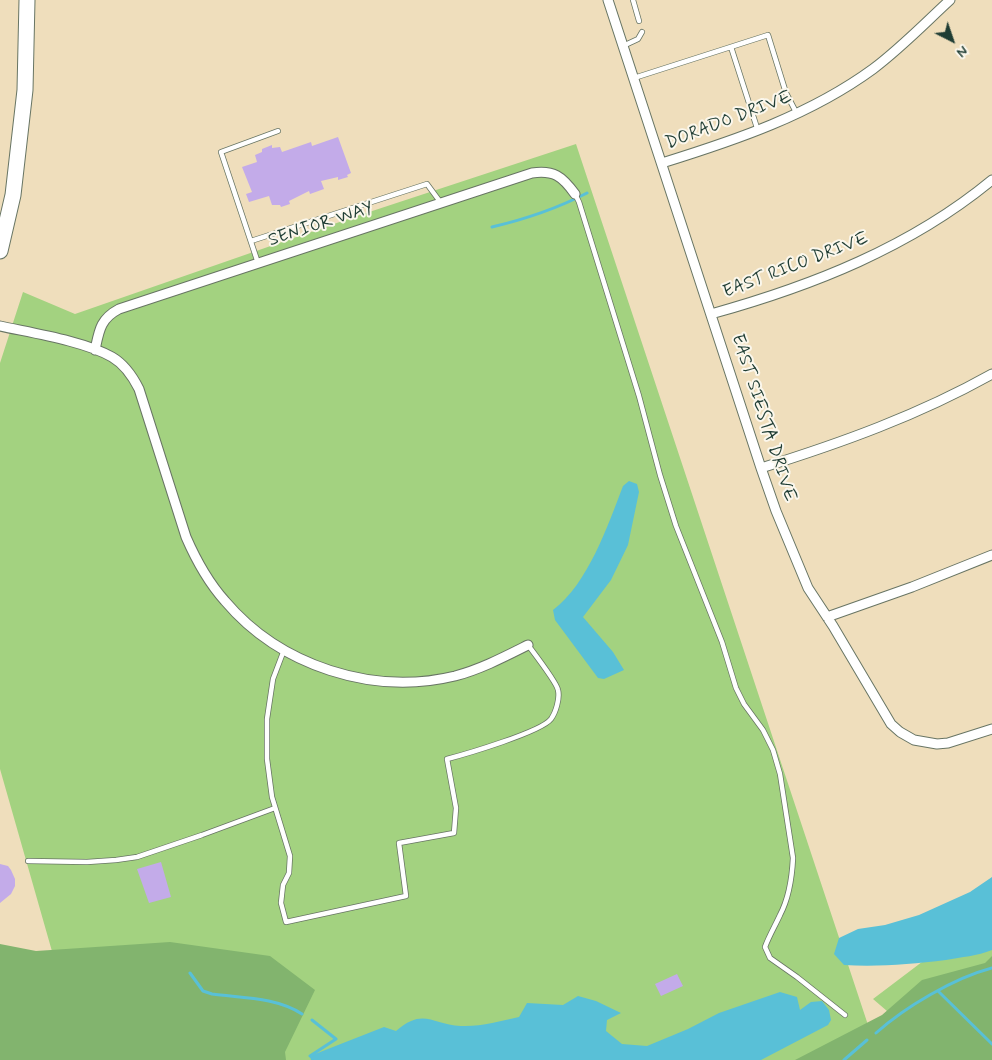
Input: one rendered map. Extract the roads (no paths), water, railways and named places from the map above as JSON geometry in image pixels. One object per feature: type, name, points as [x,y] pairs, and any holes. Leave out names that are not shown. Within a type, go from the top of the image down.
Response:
[{"type":"highway","points":[[0,251],[13,195],[25,90],[27,0]]},
{"type":"street","name":"EAST SIESTA DRIVE","points":[[608,0],[761,468],[802,575],[891,724],[900,732],[914,740],[937,744],[948,743],[992,729]]},
{"type":"street","name":"DORADO DRIVE","points":[[662,163],[758,131],[797,114],[834,94],[874,68],[915,34],[950,0]]},
{"type":"street","name":"SENIOR WAY","points":[[94,350],[100,326],[106,318],[119,310],[532,172],[543,171],[556,174],[566,182],[577,198]]},
{"type":"street","name":"EAST RICO DRIVE","points":[[711,314],[793,288],[854,265],[928,225],[992,180]]},
{"type":"street","points":[[0,326],[94,350],[111,357],[121,364],[135,380],[186,537],[195,557],[212,585],[239,617],[284,650],[320,668],[344,675],[385,681],[409,682],[432,680],[476,670],[528,645]]},
{"type":"street","points":[[761,468],[888,425],[922,410],[992,374]]},
{"type":"street","points":[[827,617],[912,587],[992,555]]},
{"type":"lane","points":[[633,0],[639,21]]},
{"type":"lane","points":[[623,46],[638,38],[642,32]]},
{"type":"lane","points":[[634,78],[768,35],[786,93],[797,114]]},
{"type":"lane","points":[[731,46],[758,131]]},
{"type":"lane","points":[[258,263],[221,152],[278,131]]},
{"type":"lane","points":[[251,241],[427,184],[441,203]]},
{"type":"lane","points":[[577,198],[639,396],[676,526],[722,642],[736,688],[744,704],[763,730],[773,750],[780,774],[793,858],[793,870],[789,892],[781,915],[765,947],[770,958],[845,1015]]},
{"type":"lane","points":[[284,650],[273,679],[267,719],[267,760],[274,808],[290,856],[289,873],[283,885],[281,903],[286,922],[406,896],[399,843],[454,833],[456,808],[447,760],[507,740],[550,721],[556,708],[558,689],[528,645]]},
{"type":"lane","points":[[28,861],[87,862],[137,856],[202,835],[274,808]]},
{"type":"water","points":[[629,481],[637,484],[639,492],[628,545],[611,580],[583,617],[613,652],[624,670],[604,679],[598,678],[555,620],[553,610],[577,585],[587,570],[596,553],[623,486]]},
{"type":"water","points":[[992,877],[992,950],[946,960],[857,966],[844,965],[834,954],[839,938],[858,929],[885,925],[919,915],[970,892]]},
{"type":"water","points":[[780,992],[797,997],[800,1010],[811,1002],[822,1001],[829,1010],[831,1020],[828,1025],[761,1060],[311,1060],[310,1056],[384,1027],[396,1031],[414,1020],[428,1019],[461,1026],[483,1025],[519,1017],[527,1003],[563,1005],[578,996],[596,1001],[621,1013],[607,1020],[606,1031],[622,1044],[647,1046],[688,1029],[719,1013]]},
{"type":"waterway","points":[[492,227],[541,213],[587,193]]},
{"type":"waterway","points":[[876,1033],[901,1013],[931,994],[962,979],[992,968]]},
{"type":"waterway","points":[[190,973],[203,991],[212,994],[270,1001],[292,1008],[302,1014]]},
{"type":"waterway","points":[[938,991],[992,1044]]},
{"type":"waterway","points":[[312,1020],[336,1039],[310,1056],[317,1060]]},
{"type":"waterway","points":[[844,1060],[867,1040]]}]
